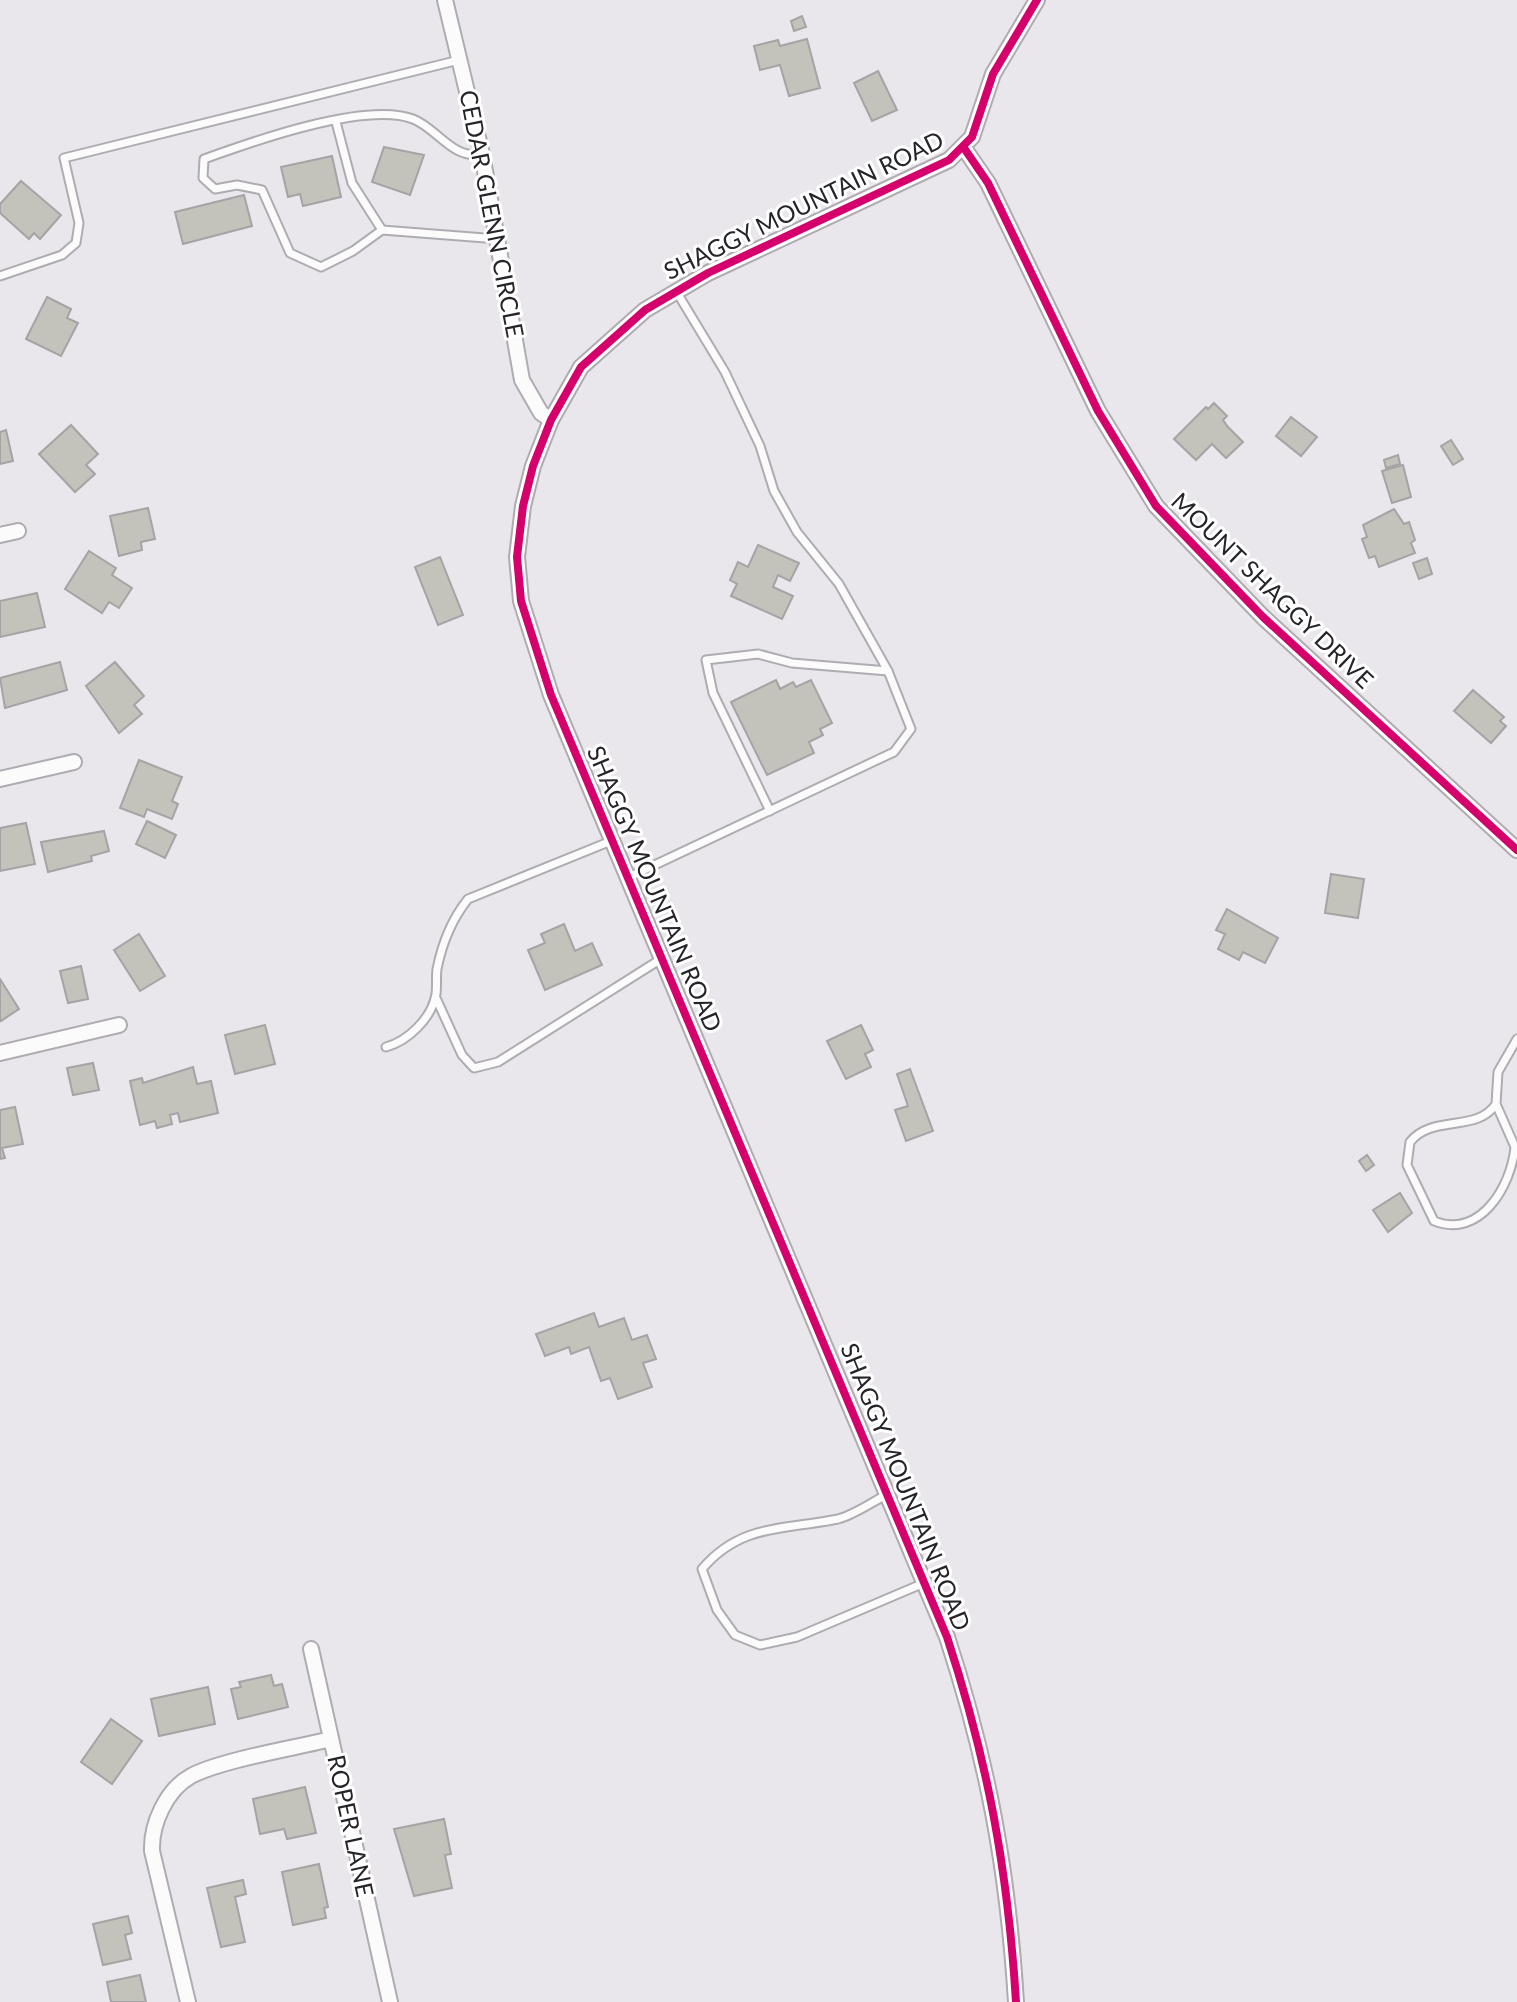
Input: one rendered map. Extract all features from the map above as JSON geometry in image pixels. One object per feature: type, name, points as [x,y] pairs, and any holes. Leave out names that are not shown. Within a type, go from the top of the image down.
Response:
[{"type":"street","name":"CEDAR GLENN CIRCLE","points":[[445,0],[482,154],[522,380],[541,413],[551,420]]},
{"type":"street","name":"SHAGGY MOUNTAIN ROAD","points":[[1016,2002],[1011,1915],[988,1779],[961,1681],[926,1583],[551,695],[521,601],[517,557],[523,506],[551,420],[581,367],[645,310],[676,291],[831,213],[949,160],[964,148],[993,74],[1037,0]]},
{"type":"street","name":"MOUNT SHAGGY DRIVE","points":[[964,148],[988,183],[1105,424],[1156,506],[1263,617],[1517,850]]},
{"type":"street","points":[[0,535],[18,531]]},
{"type":"street","points":[[0,779],[74,762]]},
{"type":"street","points":[[0,1053],[119,1025]]},
{"type":"street","name":"ROPER LANE","points":[[311,1649],[390,2002]]},
{"type":"street","points":[[188,2002],[152,1851],[151,1837],[159,1814],[180,1784],[191,1776],[331,1739]]},
{"type":"lane","points":[[0,276],[62,255],[76,243],[79,223],[64,158],[461,60]]},
{"type":"lane","points":[[482,154],[472,156],[454,149],[413,119],[372,116],[275,133],[204,159],[203,178],[215,189],[237,185],[262,190],[290,253],[321,267],[353,251],[382,230],[498,239]]},
{"type":"lane","points":[[336,122],[352,183],[382,230]]},
{"type":"lane","points":[[627,878],[894,752],[911,729],[888,671],[839,584],[797,532],[782,505],[725,372],[676,291]]},
{"type":"lane","points":[[770,811],[713,693],[706,660],[758,654],[792,663],[888,671]]},
{"type":"lane","points":[[611,841],[468,899],[454,917],[437,969],[436,998],[462,1055],[474,1068],[498,1062],[661,959]]},
{"type":"lane","points":[[386,1047],[403,1043],[414,1033],[436,998]]},
{"type":"lane","points":[[1496,1104],[1482,1116],[1425,1127],[1410,1142],[1407,1165],[1434,1221],[1446,1225],[1468,1223],[1480,1217],[1502,1189],[1515,1147],[1496,1104],[1498,1072],[1517,1039]]},
{"type":"lane","points":[[888,1494],[841,1518],[765,1528],[716,1552],[702,1569],[717,1610],[735,1635],[760,1645],[797,1637],[926,1583]]},
{"type":"building","points":[[802,16],[806,27],[794,31],[791,21]]},
{"type":"building","points":[[807,39],[820,88],[789,96],[780,65],[760,70],[754,46],[778,40],[780,46]]},
{"type":"building","points":[[878,71],[897,110],[872,121],[854,83]]},
{"type":"building","points":[[384,147],[424,155],[410,195],[372,182]]},
{"type":"building","points":[[332,156],[341,197],[303,206],[300,194],[288,197],[281,167]]},
{"type":"building","points":[[21,181],[61,215],[40,239],[34,233],[29,239],[0,213],[0,204]]},
{"type":"building","points":[[244,195],[252,226],[183,244],[175,212]]},
{"type":"building","points":[[47,297],[71,309],[67,318],[78,323],[61,356],[26,339]]},
{"type":"building","points":[[1214,403],[1227,416],[1223,420],[1228,427],[1243,442],[1226,458],[1212,444],[1196,460],[1174,439]]},
{"type":"building","points":[[1291,417],[1317,437],[1301,456],[1276,436]]},
{"type":"building","points":[[71,425],[98,454],[86,465],[95,474],[75,492],[39,454]]},
{"type":"building","points":[[6,430],[13,461],[0,464],[0,432]]},
{"type":"building","points":[[1451,440],[1463,459],[1453,465],[1441,446]]},
{"type":"building","points":[[1398,455],[1400,464],[1386,468],[1384,460]]},
{"type":"building","points":[[1403,465],[1411,497],[1392,503],[1382,471]]},
{"type":"building","points":[[148,508],[155,539],[141,542],[142,550],[119,556],[110,516]]},
{"type":"building","points":[[1394,509],[1404,524],[1409,522],[1415,540],[1411,543],[1415,553],[1379,567],[1375,556],[1369,558],[1362,539],[1367,537],[1363,525]]},
{"type":"building","points":[[758,545],[799,563],[790,581],[778,575],[773,587],[793,596],[782,619],[731,596],[737,584],[730,580],[738,562],[748,567]]},
{"type":"building","points":[[89,551],[116,568],[112,575],[132,588],[119,608],[109,602],[102,613],[65,589]]},
{"type":"building","points":[[440,557],[463,615],[438,625],[415,567]]},
{"type":"building","points":[[1427,558],[1432,574],[1419,579],[1413,563]]},
{"type":"building","points":[[37,593],[45,627],[0,637],[0,601]]},
{"type":"building","points":[[60,662],[67,690],[5,708],[0,678]]},
{"type":"building","points":[[115,662],[144,696],[134,705],[142,714],[119,733],[86,686]]},
{"type":"building","points":[[776,680],[780,689],[793,682],[796,687],[811,680],[832,723],[820,729],[823,735],[809,742],[814,753],[767,775],[731,702]]},
{"type":"building","points":[[1473,690],[1504,717],[1500,721],[1506,726],[1491,743],[1454,711]]},
{"type":"building","points":[[139,760],[182,777],[172,801],[178,804],[172,819],[147,809],[144,817],[120,808]]},
{"type":"building","points":[[147,821],[176,835],[165,858],[136,844]]},
{"type":"building","points":[[26,823],[35,864],[0,871],[0,828]]},
{"type":"building","points":[[104,831],[109,851],[91,856],[92,861],[48,872],[41,842]]},
{"type":"building","points":[[1331,874],[1364,879],[1358,918],[1325,913]]},
{"type":"building","points":[[1227,909],[1278,938],[1265,963],[1243,952],[1239,960],[1218,949],[1225,934],[1216,930]]},
{"type":"building","points":[[564,924],[575,951],[592,943],[602,965],[545,990],[528,950],[545,943],[541,934]]},
{"type":"building","points":[[139,934],[165,976],[140,991],[114,950]]},
{"type":"building","points":[[81,966],[88,999],[68,1003],[60,971]]},
{"type":"building","points":[[0,979],[19,1009],[1,1021],[0,1019]]},
{"type":"building","points":[[265,1025],[275,1064],[235,1074],[225,1035]]},
{"type":"building","points":[[861,1025],[873,1050],[865,1054],[871,1067],[846,1079],[827,1041]]},
{"type":"building","points":[[93,1063],[99,1090],[73,1095],[67,1068]]},
{"type":"building","points":[[193,1067],[197,1084],[211,1081],[218,1113],[180,1122],[178,1113],[170,1115],[172,1124],[157,1128],[155,1121],[140,1125],[130,1081],[142,1078],[143,1083]]},
{"type":"building","points":[[910,1069],[933,1131],[906,1141],[895,1110],[908,1106],[897,1074]]},
{"type":"building","points":[[15,1107],[23,1144],[2,1148],[5,1158],[0,1159],[0,1110]]},
{"type":"building","points":[[1367,1155],[1374,1165],[1366,1171],[1359,1161]]},
{"type":"building","points":[[1400,1193],[1412,1213],[1388,1232],[1373,1210]]},
{"type":"building","points":[[594,1313],[599,1327],[624,1318],[632,1340],[647,1335],[656,1359],[643,1363],[652,1387],[618,1399],[610,1378],[601,1381],[589,1347],[571,1354],[569,1347],[545,1356],[536,1334]]},
{"type":"building","points":[[271,1675],[274,1686],[282,1684],[288,1707],[238,1719],[231,1689],[241,1687],[239,1682]]},
{"type":"building","points":[[208,1687],[215,1724],[159,1736],[151,1699]]},
{"type":"building","points":[[111,1719],[142,1741],[112,1784],[81,1762]]},
{"type":"building","points":[[305,1787],[316,1833],[287,1839],[284,1829],[260,1834],[253,1799]]},
{"type":"building","points":[[444,1819],[451,1854],[445,1855],[452,1888],[414,1896],[394,1829]]},
{"type":"building","points":[[319,1864],[328,1907],[324,1908],[326,1918],[293,1925],[282,1872]]},
{"type":"building","points":[[243,1880],[246,1894],[235,1897],[245,1942],[221,1947],[207,1888]]},
{"type":"building","points":[[128,1916],[132,1933],[125,1935],[131,1959],[103,1965],[93,1924]]},
{"type":"building","points":[[140,1975],[146,2002],[111,2002],[107,1982]]},
{"type":"cycle path","points":[[1016,2002],[1008,1907],[994,1817],[974,1728],[947,1637],[551,695],[521,601],[517,557],[523,506],[533,466],[551,420],[581,367],[645,310],[708,273],[949,160],[972,137],[993,74],[1037,0]]},
{"type":"cycle path","points":[[964,148],[988,183],[1098,411],[1156,506],[1263,617],[1517,850]]}]
